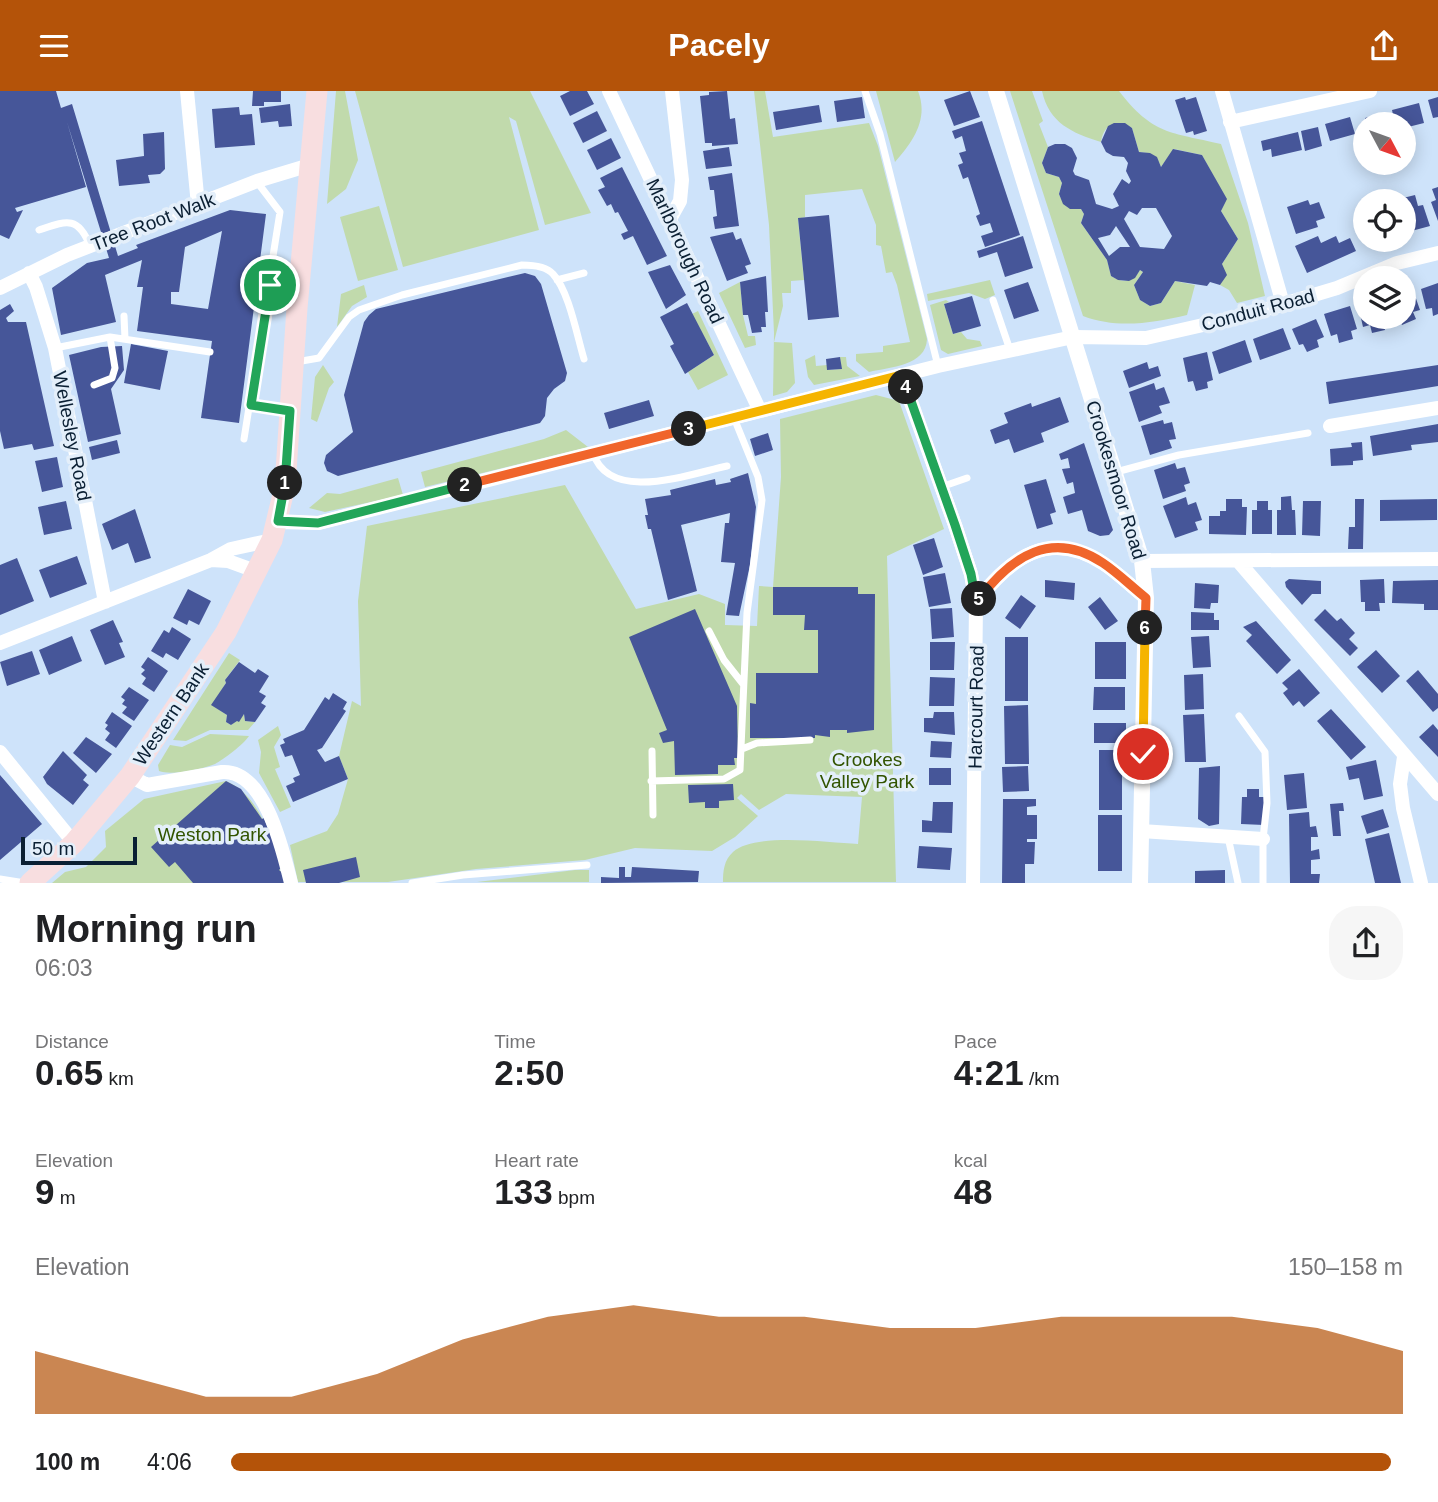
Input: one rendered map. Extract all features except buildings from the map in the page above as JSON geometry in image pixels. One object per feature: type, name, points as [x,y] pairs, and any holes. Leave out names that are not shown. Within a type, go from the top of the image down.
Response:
[{"type":"main road","name":"Western Bank","points":[[27,883],[74,843],[130,776],[226,632],[258,572],[275,531],[285,486],[317,91]]},
{"type":"street","points":[[187,91],[198,205]]},
{"type":"street","name":"Marlborough Road","points":[[609,91],[760,411]]},
{"type":"street","points":[[670,219],[680,201],[682,180],[672,91]]},
{"type":"street","name":"Crookesmoor Road","points":[[996,91],[1142,561],[1146,598],[1140,883]]},
{"type":"street","points":[[1222,91],[1283,304]]},
{"type":"street","points":[[1230,122],[1370,91]]},
{"type":"street","name":"Tree Root Walk","points":[[0,288],[90,246],[257,181],[310,165]]},
{"type":"street","name":"Conduit Road","points":[[0,643],[211,560],[275,531],[318,523],[901,375],[1010,350],[1073,337],[1146,338],[1283,304],[1337,288],[1397,263],[1438,253]]},
{"type":"street","name":"Wellesley Road","points":[[29,273],[55,348],[105,602]]},
{"type":"street","name":"Harcourt Road","points":[[901,375],[969,567],[976,602],[973,883]]},
{"type":"street","points":[[1330,426],[1438,408]]},
{"type":"street","points":[[976,602],[1011,564],[1037,550],[1056,547],[1083,553],[1097,560],[1146,598]]},
{"type":"street","points":[[1142,561],[1438,559]]},
{"type":"street","points":[[211,560],[228,561],[258,572]]},
{"type":"street","points":[[1238,561],[1438,794]]},
{"type":"street","points":[[0,752],[74,843]]},
{"type":"street","points":[[1404,757],[1400,784],[1403,808],[1421,883]]},
{"type":"street","points":[[130,776],[147,785],[222,772],[239,775],[258,793],[267,808],[281,841],[290,883]]},
{"type":"street","points":[[1141,831],[1263,839]]},
{"type":"lane","points":[[865,91],[883,145],[938,366]]},
{"type":"lane","points":[[244,439],[280,212],[257,181]]},
{"type":"lane","points":[[39,230],[65,221],[76,223],[85,232],[90,246]]},
{"type":"lane","points":[[293,362],[319,359],[349,317],[374,303],[522,265],[536,265],[552,273],[557,280],[563,290],[584,359]]},
{"type":"lane","points":[[557,280],[584,273]]},
{"type":"lane","points":[[993,300],[1010,350]]},
{"type":"lane","points":[[124,316],[125,339]]},
{"type":"lane","points":[[55,348],[110,337],[211,352]]},
{"type":"lane","points":[[94,385],[112,378],[115,368],[110,337]]},
{"type":"lane","points":[[247,357],[258,358]]},
{"type":"lane","points":[[251,405],[290,411]]},
{"type":"lane","points":[[651,781],[732,777],[740,770],[747,613],[762,500],[758,477],[734,418]]},
{"type":"lane","points":[[1116,472],[1180,455],[1308,433]]},
{"type":"lane","points":[[593,452],[596,462],[606,473],[628,483],[649,482],[727,466]]},
{"type":"lane","points":[[941,487],[967,478]]},
{"type":"lane","points":[[709,631],[724,660],[743,684]]},
{"type":"lane","points":[[1239,716],[1265,752],[1267,803],[1263,839],[1264,883]]},
{"type":"lane","points":[[742,749],[757,743],[810,740]]},
{"type":"lane","points":[[652,751],[653,815]]},
{"type":"lane","points":[[1228,837],[1238,883]]},
{"type":"lane","points":[[412,883],[463,875],[587,865]]},
{"type":"lane","points":[[0,879],[27,883]]},
{"type":"green space","points":[[336,91],[345,91],[358,160],[346,189],[327,204]]},
{"type":"green space","points":[[355,91],[530,91],[591,213],[545,225],[516,121],[509,117],[539,230],[403,267]]},
{"type":"green space","points":[[754,91],[765,91],[773,137],[869,123],[878,146],[927,339],[925,348],[914,360],[869,372],[856,361],[856,354],[883,352],[883,346],[910,342],[897,285],[892,272],[886,273],[881,246],[876,245],[876,225],[862,189],[805,195],[805,217],[798,219],[804,280],[791,281],[791,293],[782,293],[783,306],[774,342],[792,343],[795,383],[787,392],[773,396],[774,333],[769,225]]},
{"type":"green space","points":[[876,91],[918,91],[921,101],[922,111],[917,129],[895,162]]},
{"type":"green space","points":[[1010,91],[1032,91],[1043,121],[1039,124],[1048,147],[1042,163],[1046,173],[1059,177],[1062,183],[1059,194],[1065,204],[1081,209],[1084,214],[1081,223],[1107,260],[1111,276],[1127,281],[1140,270],[1143,272],[1134,285],[1140,300],[1150,306],[1161,303],[1175,281],[1195,285],[1187,315],[1122,324],[1083,316]]},
{"type":"green space","points":[[1042,91],[1119,91],[1153,124],[1175,134],[1221,144],[1248,223],[1265,296],[1237,303],[1229,290],[1220,285],[1222,264],[1238,239],[1221,211],[1226,199],[1202,155],[1174,149],[1161,167],[1153,155],[1139,152],[1132,128],[1122,123],[1108,127],[1101,142],[1081,135],[1056,119],[1045,102]]},
{"type":"green space","points":[[379,206],[398,270],[358,281],[340,217]]},
{"type":"green space","points":[[990,280],[995,295],[985,299],[969,293],[928,301],[927,294]]},
{"type":"green space","points":[[740,282],[748,336],[755,336],[756,345],[745,348],[719,293]]},
{"type":"green space","points":[[364,285],[367,297],[352,306],[337,327],[341,294]]},
{"type":"green space","points":[[946,300],[949,302],[944,304],[953,334],[961,332],[967,339],[980,341],[982,346],[948,354],[941,350],[930,305]]},
{"type":"green space","points":[[698,311],[728,375],[698,390],[688,372],[714,355],[692,314]]},
{"type":"green space","points":[[815,355],[816,366],[827,365],[828,370],[841,369],[840,357],[846,357],[847,366],[860,376],[814,385],[808,377],[805,360]]},
{"type":"green space","points":[[323,365],[334,382],[329,388],[317,422],[311,419],[315,377]]},
{"type":"green space","name":"Crookes Valley Park","points":[[876,395],[899,401],[944,529],[887,556],[896,882],[723,882],[724,870],[733,852],[758,842],[775,840],[858,844],[862,797],[786,794],[759,810],[741,794],[737,798],[758,816],[735,837],[712,851],[635,848],[585,860],[476,869],[388,882],[298,882],[290,845],[327,831],[338,814],[348,779],[339,756],[352,701],[361,706],[358,601],[367,526],[565,485],[636,609],[699,594],[725,604],[725,625],[757,626],[759,586],[773,587],[781,477],[780,419]]},
{"type":"green space","points":[[566,430],[588,447],[425,487],[421,472],[544,439]]},
{"type":"green space","points":[[398,478],[403,495],[325,512],[309,508],[327,493],[340,494]]},
{"type":"green space","points":[[229,653],[240,660],[225,680],[226,683],[212,705],[227,715],[226,722],[231,725],[244,714],[245,721],[255,722],[248,730],[210,730],[186,741],[173,740]]},
{"type":"green space","points":[[278,726],[281,735],[274,747],[280,767],[275,769],[291,807],[280,812],[259,773],[261,752],[258,740]]},
{"type":"green space","points":[[210,734],[249,736],[215,764],[179,772],[159,771],[158,765],[170,745],[182,747]]},
{"type":"green space","name":"Weston Park","points":[[226,781],[247,796],[262,817],[283,866],[280,870],[287,883],[52,883],[65,872],[86,867],[106,847],[105,831],[144,799]]},
{"type":"green space","points":[[589,870],[589,882],[477,882]]},
{"type":"route","points":[[270,285],[251,405],[290,411],[285,486],[278,521],[303,524],[336,519],[901,375],[955,525],[971,574],[976,602],[1011,564],[1037,550],[1056,547],[1083,553],[1097,560],[1146,598],[1143,754]]}]
